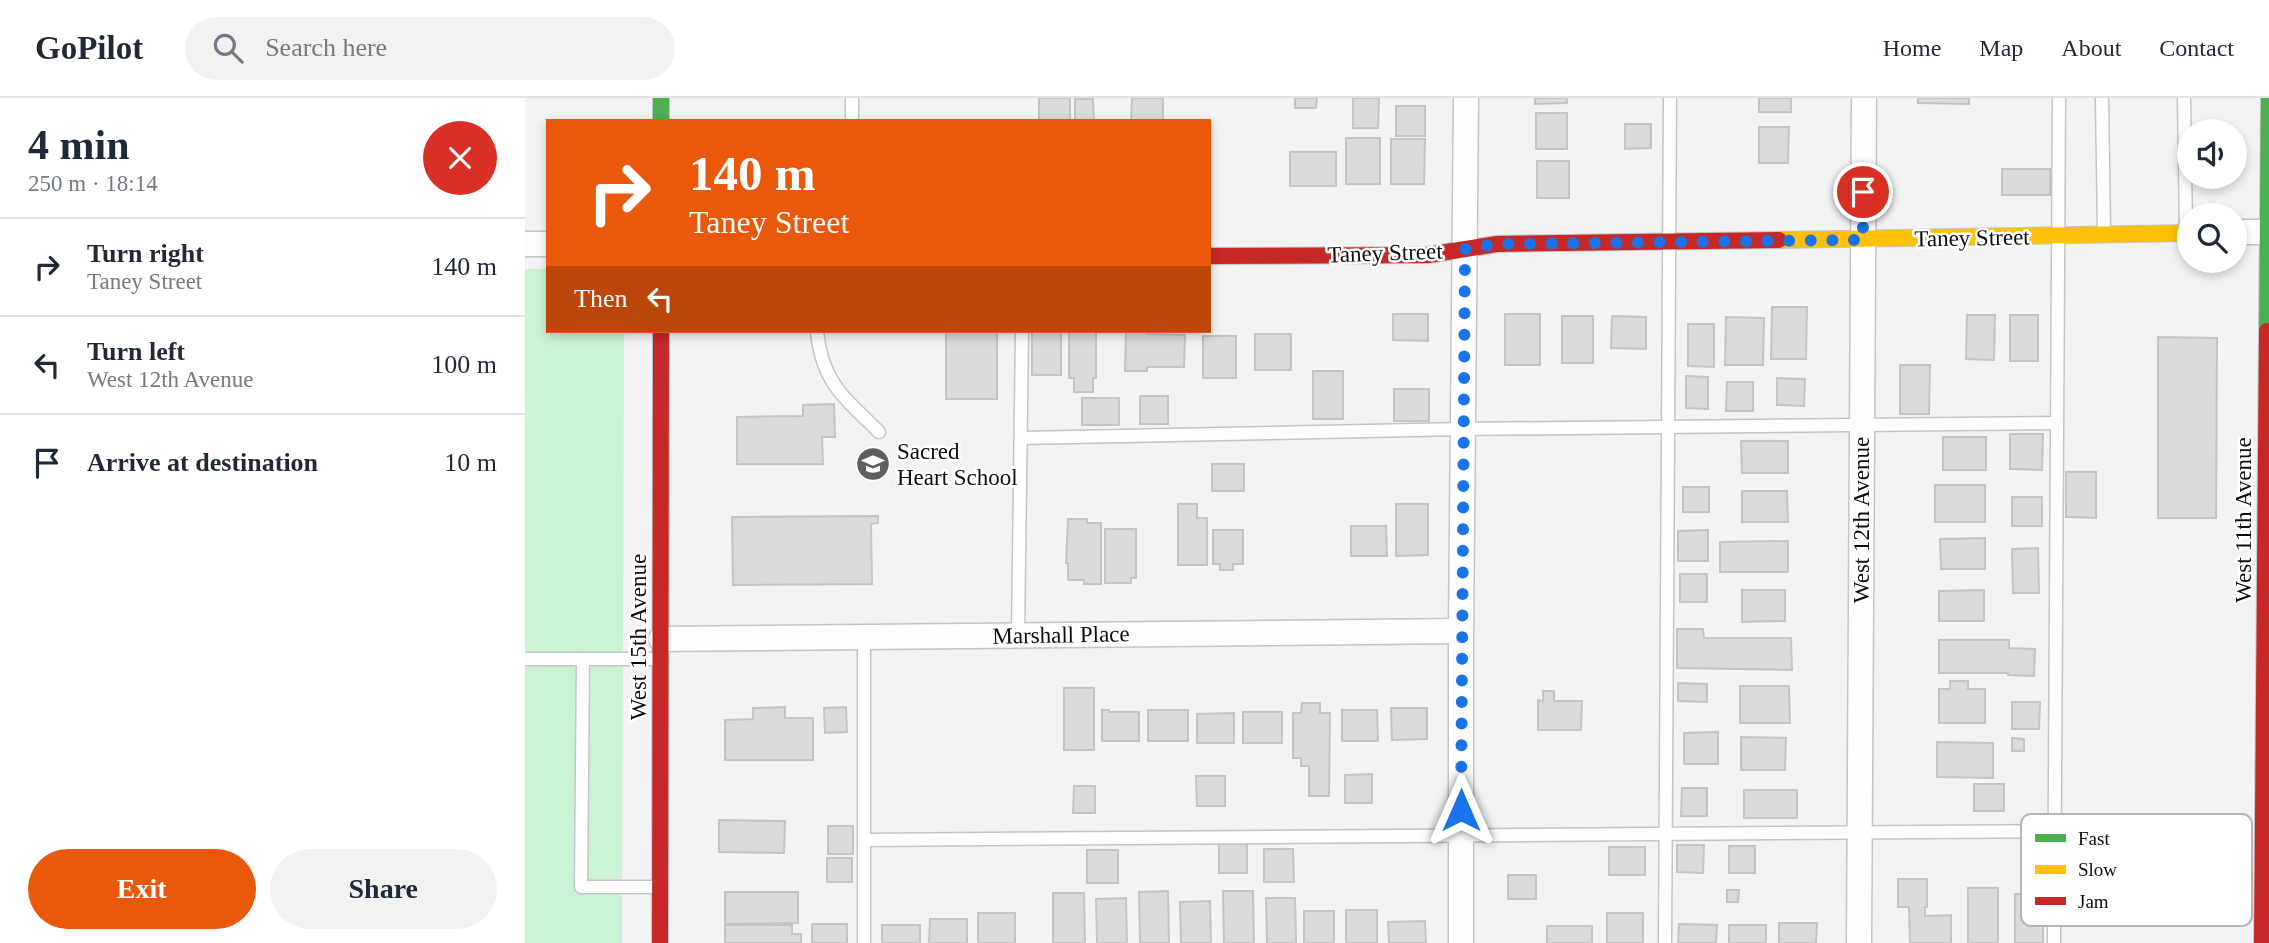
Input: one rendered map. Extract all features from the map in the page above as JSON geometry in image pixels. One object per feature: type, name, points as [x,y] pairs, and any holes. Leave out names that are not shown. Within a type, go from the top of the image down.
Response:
[{"type":"street","points":[[661,98],[661,119]]},
{"type":"street","points":[[1461,943],[1466,98]]},
{"type":"street","name":"West 12th Avenue","points":[[1859,943],[1864,98]]},
{"type":"street","name":"West 11th Avenue","points":[[2262,943],[2269,98]]},
{"type":"street","points":[[2247,232],[2268,232]]},
{"type":"street","name":"Taney Street","points":[[1211,256],[1428,255],[1497,244],[2177,233]]},
{"type":"street","points":[[525,244],[546,244]]},
{"type":"street","name":"West 15th Avenue","points":[[660,943],[661,333]]},
{"type":"street","name":"Marshall Place","points":[[660,649],[864,636],[1461,631]]},
{"type":"lane","points":[[852,98],[852,119]]},
{"type":"lane","points":[[1665,943],[1670,98]]},
{"type":"lane","points":[[2056,814],[2059,98]]},
{"type":"lane","points":[[2102,98],[2103,235]]},
{"type":"lane","points":[[2184,98],[2186,203]]},
{"type":"lane","points":[[817,333],[819,352],[831,382],[879,432]]},
{"type":"lane","points":[[1018,635],[1022,333]]},
{"type":"lane","points":[[1022,438],[1463,429],[2057,423]]},
{"type":"lane","points":[[864,636],[864,943]]},
{"type":"lane","points":[[525,659],[583,659],[660,649]]},
{"type":"lane","points":[[583,659],[581,887],[660,887]]},
{"type":"lane","points":[[864,840],[2021,831]]},
{"type":"green space","points":[[525,269],[546,269],[546,333],[624,333],[622,943],[525,943]]},
{"type":"building","points":[[1039,98],[1070,98],[1070,119],[1039,119]]},
{"type":"building","points":[[1132,98],[1163,98],[1163,119],[1131,119]]},
{"type":"building","points":[[1295,98],[1317,98],[1316,108],[1295,108]]},
{"type":"building","points":[[1353,98],[1379,98],[1378,128],[1353,128]]},
{"type":"building","points":[[1535,98],[1567,98],[1567,103],[1535,104]]},
{"type":"building","points":[[1759,98],[1791,98],[1791,112],[1759,112]]},
{"type":"building","points":[[1918,98],[1969,98],[1969,104],[1918,103]]},
{"type":"building","points":[[1075,99],[1093,99],[1094,119],[1075,119]]},
{"type":"building","points":[[1396,106],[1425,106],[1425,136],[1396,136]]},
{"type":"building","points":[[1536,113],[1567,113],[1567,149],[1536,149]]},
{"type":"building","points":[[1625,124],[1651,124],[1651,148],[1625,149]]},
{"type":"building","points":[[1759,127],[1789,127],[1788,163],[1759,163]]},
{"type":"building","points":[[1346,138],[1380,138],[1380,184],[1346,184]]},
{"type":"building","points":[[1391,139],[1425,139],[1424,184],[1391,184]]},
{"type":"building","points":[[1290,152],[1336,152],[1336,186],[1290,186]]},
{"type":"building","points":[[1537,161],[1569,161],[1569,198],[1537,198]]},
{"type":"building","points":[[2002,169],[2050,169],[2050,195],[2002,195]]},
{"type":"building","points":[[1772,307],[1807,307],[1806,359],[1771,359]]},
{"type":"building","points":[[1393,314],[1428,314],[1428,341],[1393,340]]},
{"type":"building","points":[[1505,314],[1540,314],[1540,365],[1505,365]]},
{"type":"building","points":[[1967,315],[1995,315],[1994,360],[1966,359]]},
{"type":"building","points":[[2010,315],[2038,315],[2038,361],[2010,361]]},
{"type":"building","points":[[1562,316],[1593,316],[1593,363],[1562,363]]},
{"type":"building","points":[[1612,316],[1646,317],[1646,349],[1611,348]]},
{"type":"building","points":[[1726,317],[1764,318],[1763,365],[1725,365]]},
{"type":"building","points":[[1688,324],[1714,324],[1714,367],[1688,366]]},
{"type":"building","points":[[946,333],[997,333],[997,399],[946,399]]},
{"type":"building","points":[[1032,333],[1061,333],[1061,375],[1032,375]]},
{"type":"building","points":[[1069,333],[1096,333],[1096,378],[1093,378],[1093,392],[1074,392],[1074,378],[1069,378]]},
{"type":"building","points":[[1126,333],[1185,335],[1184,367],[1147,367],[1147,371],[1125,371]]},
{"type":"building","points":[[1255,334],[1291,334],[1291,370],[1255,370]]},
{"type":"building","points":[[1203,336],[1236,336],[1236,378],[1203,378]]},
{"type":"building","points":[[2158,337],[2217,338],[2216,518],[2158,518]]},
{"type":"building","points":[[1900,365],[1930,365],[1929,414],[1900,414]]},
{"type":"building","points":[[1313,371],[1343,371],[1343,419],[1313,419]]},
{"type":"building","points":[[1686,376],[1708,377],[1708,409],[1686,408]]},
{"type":"building","points":[[1777,378],[1805,379],[1804,406],[1777,405]]},
{"type":"building","points":[[1727,382],[1753,382],[1753,411],[1726,411]]},
{"type":"building","points":[[1394,389],[1429,389],[1429,421],[1394,421]]},
{"type":"building","points":[[1140,396],[1168,396],[1168,424],[1140,424]]},
{"type":"building","points":[[1082,398],[1119,398],[1119,425],[1082,425]]},
{"type":"building","points":[[834,404],[835,437],[822,437],[823,464],[737,464],[737,417],[803,416],[803,405]]},
{"type":"building","points":[[2010,434],[2043,434],[2042,470],[2010,469]]},
{"type":"building","points":[[1943,437],[1986,437],[1986,470],[1943,470]]},
{"type":"building","points":[[1741,441],[1788,441],[1788,473],[1742,473]]},
{"type":"building","points":[[1212,464],[1244,464],[1244,491],[1212,491]]},
{"type":"building","points":[[2066,472],[2096,472],[2096,518],[2066,517]]},
{"type":"building","points":[[1935,485],[1985,485],[1985,522],[1935,522]]},
{"type":"building","points":[[1683,487],[1709,487],[1709,512],[1683,512]]},
{"type":"building","points":[[1742,491],[1787,491],[1788,522],[1742,522]]},
{"type":"building","points":[[2012,497],[2042,497],[2042,526],[2012,526]]},
{"type":"building","points":[[1178,504],[1197,504],[1197,518],[1207,518],[1207,565],[1178,565]]},
{"type":"building","points":[[1396,504],[1428,504],[1428,555],[1396,556]]},
{"type":"building","points":[[878,516],[878,523],[871,524],[872,584],[733,585],[732,517]]},
{"type":"building","points":[[1068,519],[1087,519],[1087,523],[1101,523],[1101,584],[1068,580]]},
{"type":"building","points":[[1351,526],[1386,526],[1387,556],[1351,556]]},
{"type":"building","points":[[1105,529],[1136,529],[1136,578],[1131,578],[1131,583],[1105,583]]},
{"type":"building","points":[[1213,530],[1243,530],[1243,564],[1233,564],[1233,570],[1220,570],[1220,564],[1213,564]]},
{"type":"building","points":[[1708,530],[1708,561],[1678,561],[1678,531]]},
{"type":"building","points":[[1985,538],[1985,569],[1941,569],[1940,539]]},
{"type":"building","points":[[1788,541],[1788,572],[1720,572],[1720,542]]},
{"type":"building","points":[[2038,548],[2039,593],[2013,593],[2012,549]]},
{"type":"building","points":[[1680,574],[1707,574],[1707,602],[1680,602]]},
{"type":"building","points":[[1742,590],[1785,590],[1785,621],[1742,622]]},
{"type":"building","points":[[1984,590],[1984,621],[1939,621],[1939,591]]},
{"type":"building","points":[[1677,629],[1703,629],[1704,638],[1791,638],[1792,670],[1677,668]]},
{"type":"building","points":[[1939,640],[2009,640],[2009,648],[2035,649],[2034,676],[2008,673],[1939,673]]},
{"type":"building","points":[[1950,681],[1968,681],[1968,689],[1985,689],[1985,723],[1939,723],[1939,689],[1950,689]]},
{"type":"building","points":[[1678,683],[1707,684],[1707,702],[1678,701]]},
{"type":"building","points":[[1740,686],[1789,686],[1790,723],[1740,723]]},
{"type":"building","points":[[1064,688],[1094,688],[1094,750],[1064,750]]},
{"type":"building","points":[[1543,691],[1554,691],[1554,701],[1582,701],[1581,730],[1538,730],[1538,700],[1543,701]]},
{"type":"building","points":[[2012,702],[2040,702],[2039,729],[2012,729]]},
{"type":"building","points":[[1302,703],[1320,703],[1320,713],[1330,713],[1329,796],[1309,796],[1309,766],[1301,766],[1301,758],[1293,758],[1293,713],[1301,713]]},
{"type":"building","points":[[785,707],[785,718],[813,718],[813,760],[725,760],[725,720],[753,719],[753,708]]},
{"type":"building","points":[[846,707],[847,732],[825,733],[824,708]]},
{"type":"building","points":[[1391,708],[1427,708],[1427,739],[1392,740]]},
{"type":"building","points":[[1102,710],[1139,712],[1139,741],[1102,741]]},
{"type":"building","points":[[1148,710],[1188,710],[1188,741],[1148,741]]},
{"type":"building","points":[[1342,710],[1377,710],[1378,741],[1342,741]]},
{"type":"building","points":[[1243,712],[1282,712],[1282,743],[1243,743]]},
{"type":"building","points":[[1234,713],[1234,743],[1197,743],[1197,714]]},
{"type":"building","points":[[1718,732],[1718,764],[1684,764],[1684,733]]},
{"type":"building","points":[[1741,737],[1786,738],[1785,770],[1741,770]]},
{"type":"building","points":[[2012,738],[2024,739],[2024,751],[2012,751]]},
{"type":"building","points":[[1937,742],[1993,743],[1993,778],[1937,777]]},
{"type":"building","points":[[1372,774],[1372,803],[1345,803],[1345,775]]},
{"type":"building","points":[[1196,776],[1225,776],[1225,806],[1197,806]]},
{"type":"building","points":[[1974,784],[2004,784],[2004,811],[1974,811]]},
{"type":"building","points":[[1074,786],[1095,786],[1095,813],[1073,813]]},
{"type":"building","points":[[1682,788],[1707,788],[1707,816],[1681,816]]},
{"type":"building","points":[[1744,790],[1797,790],[1797,818],[1744,818]]},
{"type":"building","points":[[719,820],[785,821],[784,853],[719,852]]},
{"type":"building","points":[[828,826],[853,826],[853,854],[828,854]]},
{"type":"building","points":[[1219,843],[1247,843],[1247,873],[1219,873]]},
{"type":"building","points":[[1677,845],[1704,845],[1703,873],[1677,872]]},
{"type":"building","points":[[1729,846],[1755,846],[1755,873],[1729,873]]},
{"type":"building","points":[[1609,847],[1645,847],[1645,875],[1609,875]]},
{"type":"building","points":[[1264,849],[1293,849],[1294,882],[1264,882]]},
{"type":"building","points":[[1087,850],[1118,850],[1118,883],[1087,883]]},
{"type":"building","points":[[827,858],[852,858],[852,882],[827,882]]},
{"type":"building","points":[[1508,875],[1536,875],[1536,899],[1508,899]]},
{"type":"building","points":[[1898,879],[1927,879],[1925,916],[1951,915],[1951,943],[1910,943],[1909,907],[1898,907]]},
{"type":"building","points":[[1968,888],[1998,888],[1998,943],[1968,943]]},
{"type":"building","points":[[1727,890],[1739,890],[1738,902],[1727,902]]},
{"type":"building","points":[[1168,891],[1169,943],[1140,943],[1139,892]]},
{"type":"building","points":[[1223,891],[1253,891],[1254,943],[1224,943]]},
{"type":"building","points":[[725,892],[798,892],[798,923],[725,924]]},
{"type":"building","points":[[1053,893],[1084,893],[1085,943],[1053,943]]},
{"type":"building","points":[[2015,894],[2021,894],[2021,926],[2043,926],[2043,943],[2015,943]]},
{"type":"building","points":[[1126,898],[1127,943],[1097,943],[1096,899]]},
{"type":"building","points":[[1266,898],[1295,898],[1296,943],[1267,943]]},
{"type":"building","points":[[1210,901],[1211,943],[1181,943],[1180,902]]},
{"type":"building","points":[[1346,910],[1377,910],[1377,943],[1346,943]]},
{"type":"building","points":[[1304,911],[1334,911],[1334,943],[1304,943]]},
{"type":"building","points":[[978,913],[1015,913],[1015,943],[978,943]]},
{"type":"building","points":[[1607,913],[1643,913],[1643,943],[1607,943]]},
{"type":"building","points":[[930,919],[967,919],[967,943],[929,943]]},
{"type":"building","points":[[1425,921],[1426,943],[1389,943],[1388,922]]},
{"type":"building","points":[[1779,923],[1817,923],[1816,943],[1779,943]]},
{"type":"building","points":[[812,924],[847,924],[847,943],[812,943]]},
{"type":"building","points":[[1679,924],[1717,925],[1716,943],[1678,943]]},
{"type":"building","points":[[725,925],[792,925],[792,934],[801,934],[801,943],[725,943]]},
{"type":"building","points":[[882,925],[920,925],[920,943],[882,943]]},
{"type":"building","points":[[1729,925],[1766,925],[1766,943],[1729,943]]},
{"type":"building","points":[[1547,926],[1592,926],[1592,943],[1547,943]]},
{"type":"traffic: fast","points":[[661,98],[661,119]]},
{"type":"traffic: fast","points":[[2267,331],[2269,98]]},
{"type":"traffic: slow","points":[[1779,240],[2177,233]]},
{"type":"traffic: jam","points":[[1211,256],[1428,255],[1497,244],[1779,240]]},
{"type":"traffic: jam","points":[[2262,943],[2267,331]]},
{"type":"traffic: jam","points":[[660,943],[661,333]]},
{"type":"place","name":"Sacred Heart School","points":[[873,464]]},
{"type":"route","points":[[1461,810],[1465,249],[1497,244],[1863,240],[1863,192]]}]
